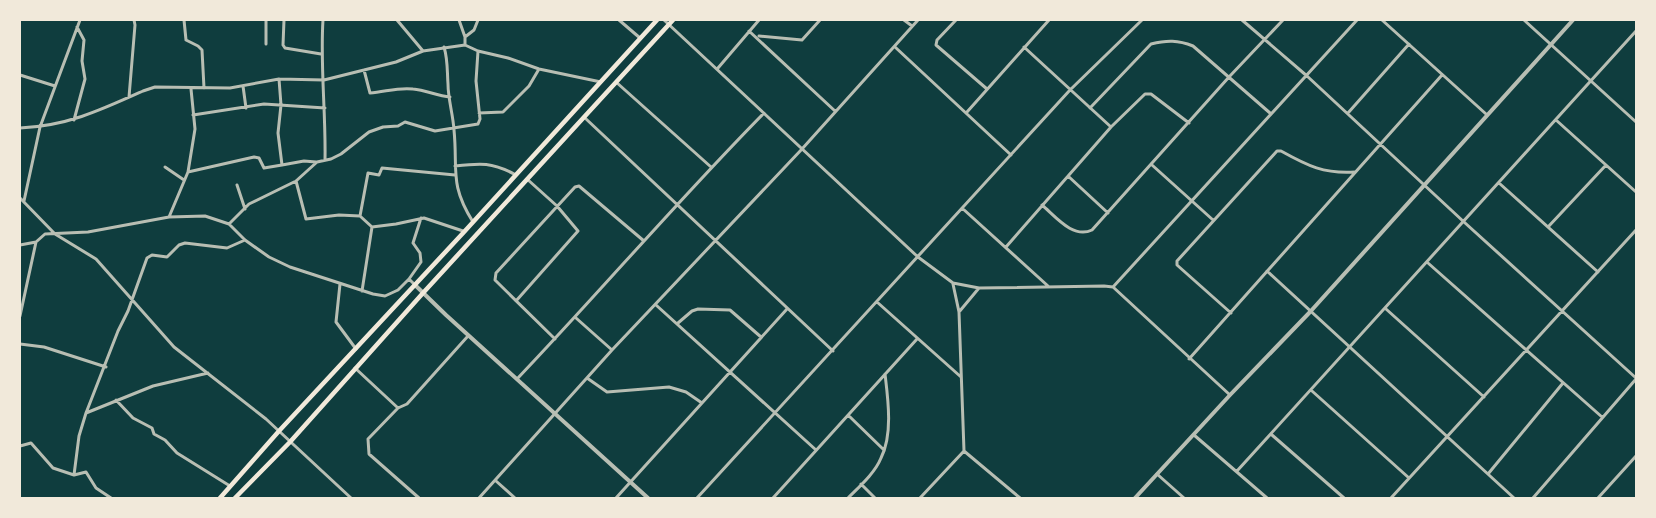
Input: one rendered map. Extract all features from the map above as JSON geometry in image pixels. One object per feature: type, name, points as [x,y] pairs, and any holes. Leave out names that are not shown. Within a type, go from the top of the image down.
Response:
[{"type":"main road","points":[[220,498],[657,20]]},
{"type":"main road","points":[[235,498],[290,442],[669,21]]},
{"type":"street","points":[[24,202],[40,127],[80,20]]},
{"type":"street","points":[[129,97],[134,20]]},
{"type":"street","points":[[184,20],[186,40],[202,50],[204,88]]},
{"type":"street","points":[[266,20],[266,44]]},
{"type":"street","points":[[284,20],[285,48],[321,54]]},
{"type":"street","points":[[323,20],[321,54],[325,108],[324,160]]},
{"type":"street","points":[[397,20],[423,51]]},
{"type":"street","points":[[459,20],[465,36],[465,45]]},
{"type":"street","points":[[465,36],[474,30],[478,20]]},
{"type":"street","points":[[619,20],[640,38]]},
{"type":"street","points":[[718,68],[759,20]]},
{"type":"street","points":[[757,36],[802,40],[820,20]]},
{"type":"street","points":[[904,20],[912,26]]},
{"type":"street","points":[[479,498],[612,350],[802,149],[918,20]]},
{"type":"street","points":[[956,20],[937,39],[936,45],[987,89]]},
{"type":"street","points":[[966,113],[1049,20]]},
{"type":"street","points":[[697,498],[1070,90],[1142,20]]},
{"type":"street","points":[[1242,20],[1307,75],[1636,379],[1533,498]]},
{"type":"street","points":[[1042,205],[1070,230],[1083,232],[1092,230],[1283,20]]},
{"type":"street","points":[[1113,287],[1270,113],[1358,20]]},
{"type":"street","points":[[1382,20],[1486,114]]},
{"type":"street","points":[[1524,20],[1636,122]]},
{"type":"street","points":[[1135,498],[1310,312],[1573,20]]},
{"type":"street","points":[[669,21],[918,257],[953,283],[980,288],[1113,287],[1230,395]]},
{"type":"street","points":[[74,120],[85,79],[82,61],[84,40],[77,27]]},
{"type":"street","points":[[749,31],[835,111]]},
{"type":"street","points":[[1237,471],[1351,348],[1636,31]]},
{"type":"street","points":[[1631,37],[1636,42]]},
{"type":"street","points":[[1090,108],[1151,44],[1165,40],[1179,41],[1193,46],[1270,113]]},
{"type":"street","points":[[20,128],[40,127],[74,120],[155,87],[191,89],[243,86],[279,80],[324,80],[423,51],[465,45],[540,69],[601,82]]},
{"type":"street","points":[[1347,113],[1409,45]]},
{"type":"street","points":[[895,47],[1011,155]]},
{"type":"street","points":[[444,48],[448,60],[454,129],[455,175],[462,205],[473,222]]},
{"type":"street","points":[[1024,48],[1111,127]]},
{"type":"street","points":[[188,172],[254,157],[260,158],[264,168],[304,161],[317,162],[341,154],[369,132],[383,127],[394,127],[405,122],[435,131],[478,124],[476,81],[478,51]]},
{"type":"street","points":[[479,113],[503,112],[529,86],[540,69]]},
{"type":"street","points":[[364,70],[370,93],[396,88],[412,88],[450,98]]},
{"type":"street","points":[[20,75],[55,86]]},
{"type":"street","points":[[1189,359],[1442,75]]},
{"type":"street","points":[[279,80],[281,105],[278,133],[282,165]]},
{"type":"street","points":[[616,82],[711,167]]},
{"type":"street","points":[[243,86],[246,108]]},
{"type":"street","points":[[169,217],[188,172],[195,129],[191,89]]},
{"type":"street","points":[[1005,247],[1111,127],[1148,93],[1189,123]]},
{"type":"street","points":[[193,115],[264,104],[325,108]]},
{"type":"street","points":[[517,379],[576,318],[711,167],[764,113]]},
{"type":"street","points":[[584,116],[833,351]]},
{"type":"street","points":[[1556,120],[1636,192]]},
{"type":"street","points":[[1231,313],[1177,265],[1177,261],[1277,151],[1307,166],[1327,172],[1355,172]]},
{"type":"street","points":[[229,224],[244,208],[296,181],[317,162]]},
{"type":"street","points":[[455,166],[481,163],[497,165],[516,175]]},
{"type":"street","points":[[1152,165],[1214,220]]},
{"type":"street","points":[[1548,227],[1606,165]]},
{"type":"street","points":[[165,166],[184,180]]},
{"type":"street","points":[[360,216],[368,173],[379,175],[381,169],[390,167],[455,175]]},
{"type":"street","points":[[1068,176],[1108,213]]},
{"type":"street","points":[[516,301],[578,233],[578,228],[527,179]]},
{"type":"street","points":[[296,181],[305,219],[360,216],[372,227],[421,218],[464,232]]},
{"type":"street","points":[[1499,183],[1598,272]]},
{"type":"street","points":[[237,185],[244,208]]},
{"type":"street","points":[[555,339],[495,280],[496,273],[575,187],[579,186],[644,241]]},
{"type":"street","points":[[20,198],[55,234],[96,259],[164,337],[279,431],[351,498]]},
{"type":"street","points":[[962,208],[1049,288]]},
{"type":"street","points":[[20,316],[36,242],[43,234],[88,232],[169,217],[206,216],[229,224],[245,240],[271,258],[290,267],[362,291],[385,296],[398,290],[421,262],[420,253],[413,244],[421,218]]},
{"type":"street","points":[[362,291],[372,227]]},
{"type":"street","points":[[1391,498],[1636,230]]},
{"type":"street","points":[[74,475],[79,436],[86,413],[149,255],[166,257],[179,244],[185,243],[227,248],[245,240]]},
{"type":"street","points":[[20,244],[36,242]]},
{"type":"street","points":[[1427,263],[1602,417]]},
{"type":"street","points":[[1267,271],[1514,498]]},
{"type":"street","points":[[409,279],[468,336],[648,498]]},
{"type":"street","points":[[920,498],[964,451],[959,312],[953,283]]},
{"type":"street","points":[[340,284],[336,322],[356,349]]},
{"type":"street","points":[[959,312],[980,288]]},
{"type":"street","points":[[877,302],[961,377]]},
{"type":"street","points":[[656,305],[816,450]]},
{"type":"street","points":[[678,323],[692,311],[698,309],[730,310],[761,337]]},
{"type":"street","points":[[616,498],[787,309]]},
{"type":"street","points":[[1386,309],[1484,397]]},
{"type":"street","points":[[576,318],[612,350]]},
{"type":"street","points":[[419,498],[369,454],[367,444],[371,435],[398,408],[407,404],[468,336]]},
{"type":"street","points":[[773,498],[917,339]]},
{"type":"street","points":[[20,344],[44,347],[106,367]]},
{"type":"street","points":[[355,368],[398,408]]},
{"type":"street","points":[[86,413],[166,382],[208,373]]},
{"type":"street","points":[[848,498],[881,460],[884,450],[888,414],[885,374]]},
{"type":"street","points":[[587,378],[607,392],[627,392],[661,387],[678,388],[702,404]]},
{"type":"street","points":[[1487,474],[1563,383]]},
{"type":"street","points":[[1312,391],[1409,478]]},
{"type":"street","points":[[116,400],[133,418],[152,428],[154,434],[165,440],[177,453],[230,486]]},
{"type":"street","points":[[848,415],[884,450]]},
{"type":"street","points":[[1193,434],[1267,498]]},
{"type":"street","points":[[1272,435],[1344,498]]},
{"type":"street","points":[[20,446],[31,443],[49,465],[74,475],[86,472],[96,488],[111,498]]},
{"type":"street","points":[[964,451],[1020,498]]},
{"type":"street","points":[[1598,498],[1636,456]]},
{"type":"street","points":[[1157,474],[1184,498]]},
{"type":"street","points":[[496,481],[515,498]]},
{"type":"street","points":[[861,484],[876,498]]},
{"type":"street","points":[[411,498],[414,495]]}]
